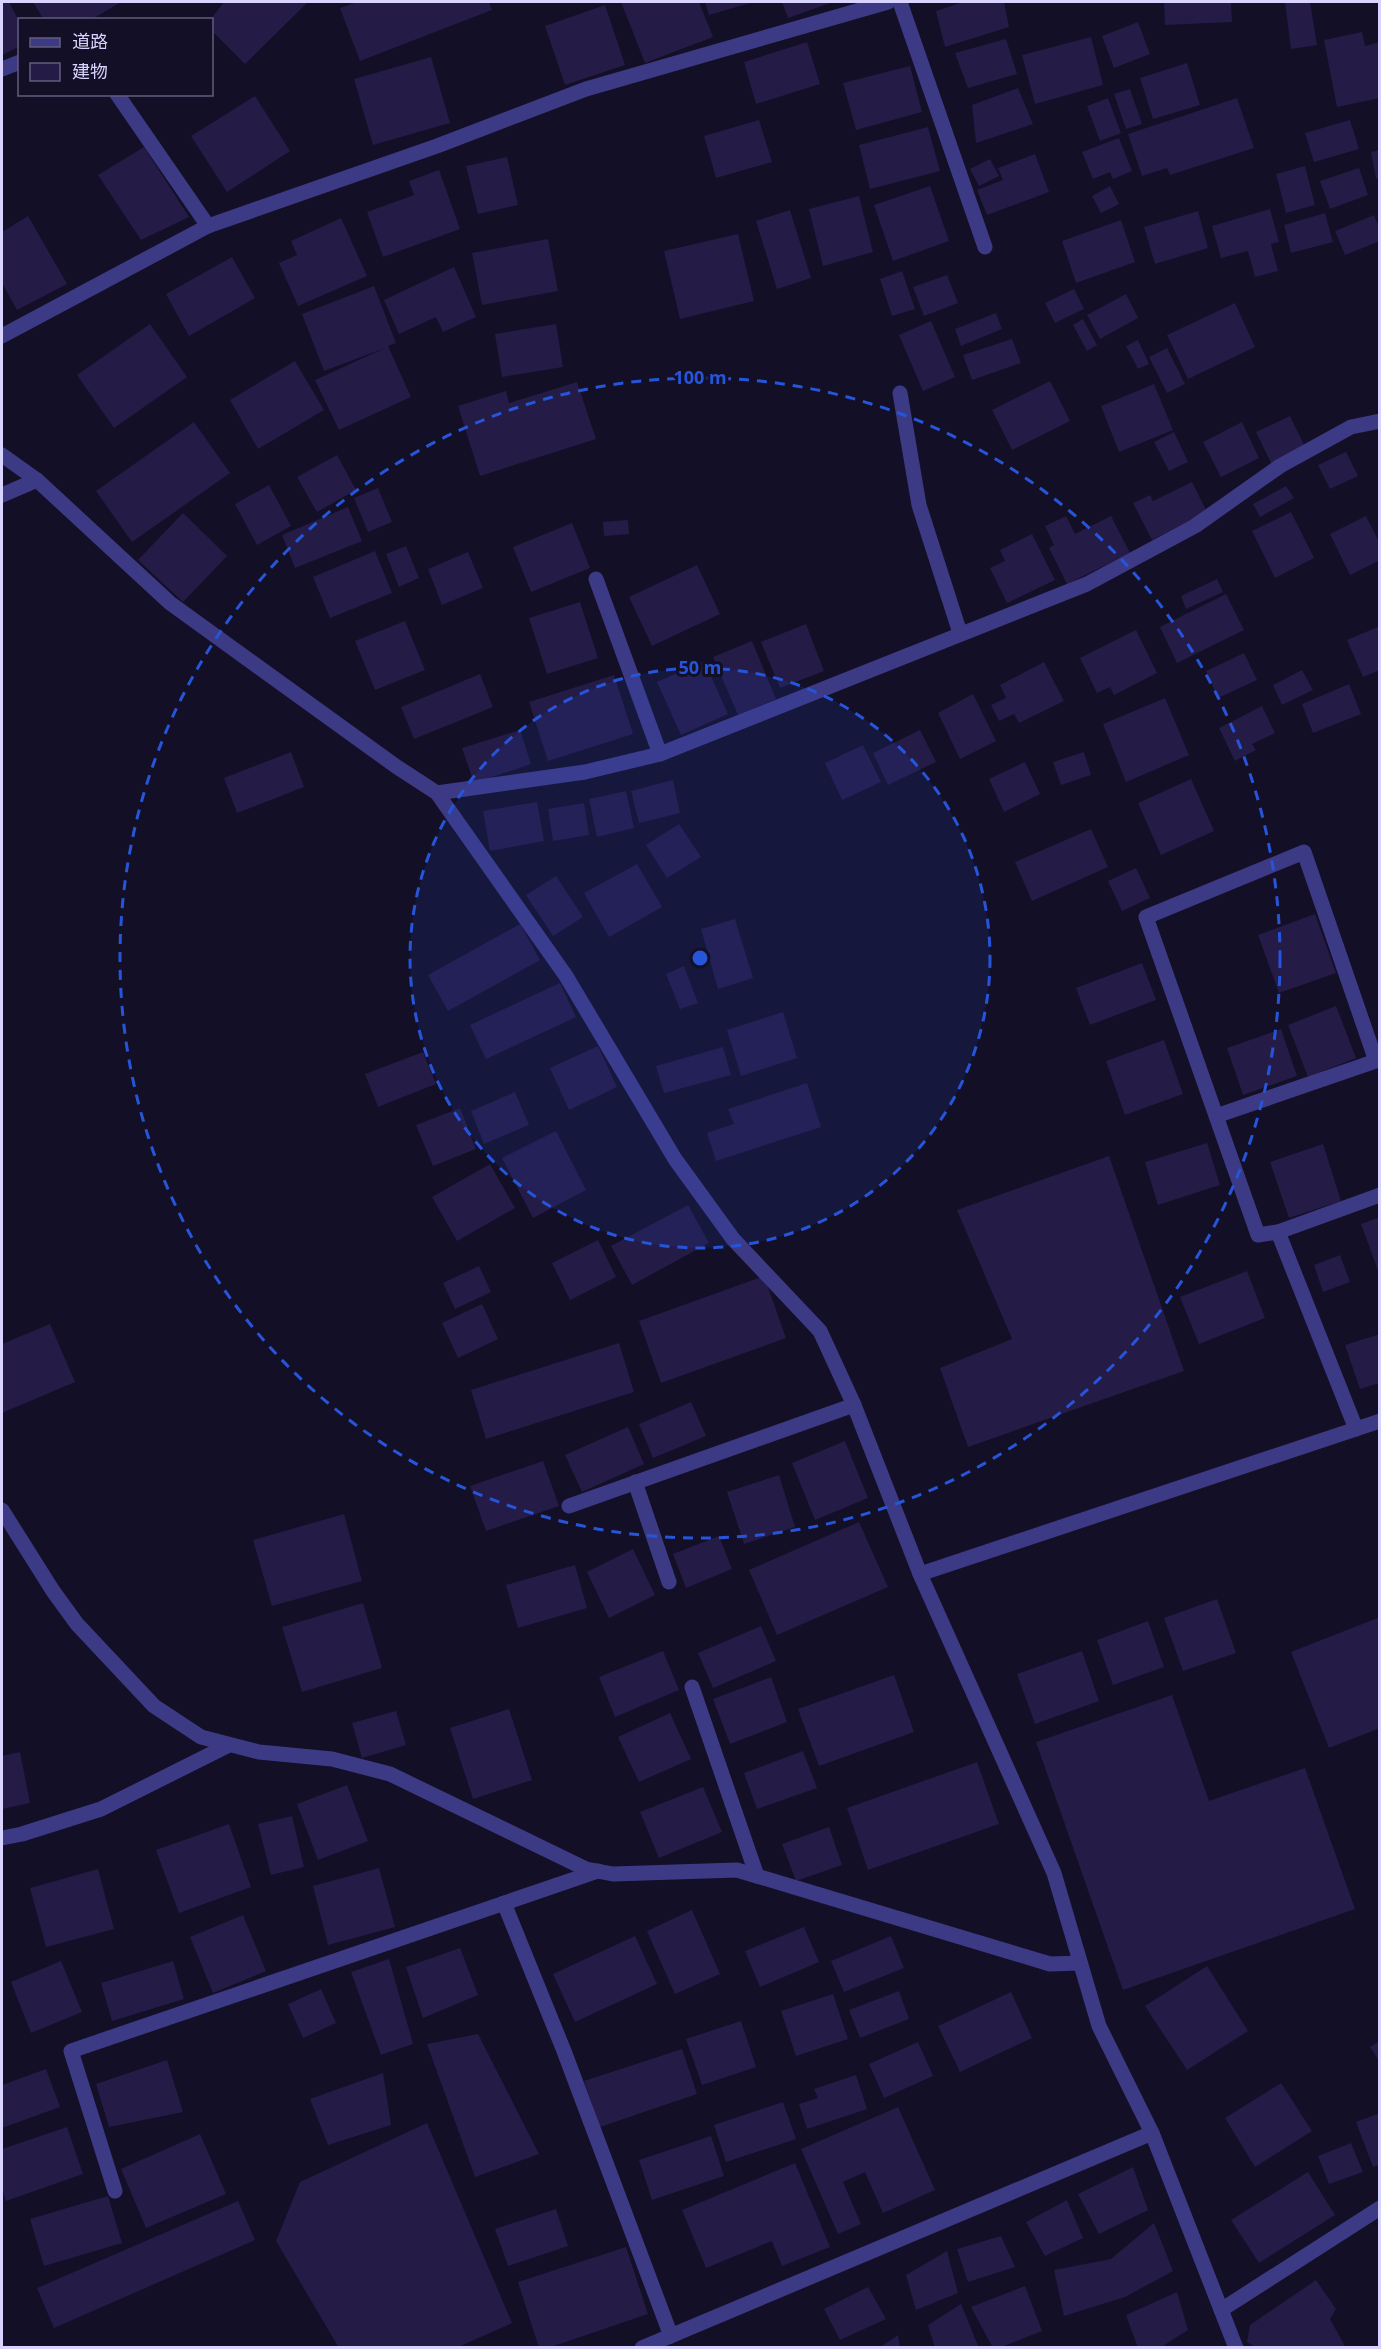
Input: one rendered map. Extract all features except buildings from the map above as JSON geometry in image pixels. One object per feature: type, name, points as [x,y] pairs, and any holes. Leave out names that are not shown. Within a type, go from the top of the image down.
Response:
[{"type":"street","points":[[2,336],[208,226],[437,146],[586,89],[888,2]]},
{"type":"street","points":[[900,2],[985,247]]},
{"type":"street","points":[[2,69],[18,63]]},
{"type":"street","points":[[118,96],[208,226]]},
{"type":"street","points":[[900,393],[918,505],[960,633]]},
{"type":"street","points":[[436,793],[585,771],[660,754],[1087,584],[1196,526],[1280,466],[1351,427],[1380,421]]},
{"type":"street","points":[[2,455],[38,480],[170,603],[436,793],[566,976],[675,1159],[733,1239],[820,1331],[854,1405],[920,1574],[1054,1874],[1099,2026],[1152,2133],[1236,2348]]},
{"type":"street","points":[[2,495],[38,480]]},
{"type":"street","points":[[596,579],[660,754]]},
{"type":"street","points":[[1216,1116],[1376,1061],[1304,852],[1146,917],[1258,1235],[1278,1232],[1380,1195]]},
{"type":"street","points":[[1278,1232],[1356,1429]]},
{"type":"street","points":[[569,1506],[854,1405]]},
{"type":"street","points":[[920,1574],[1380,1421]]},
{"type":"street","points":[[635,1482],[669,1582]]},
{"type":"street","points":[[2,1510],[53,1591],[77,1624],[154,1706],[201,1737],[259,1752],[332,1760],[390,1774],[586,1869],[614,1874],[737,1870],[1050,1964],[1080,1963]]},
{"type":"street","points":[[692,1687],[757,1876]]},
{"type":"street","points":[[2,1838],[101,1809],[230,1745]]},
{"type":"street","points":[[115,2191],[70,2051],[598,1871]]},
{"type":"street","points":[[504,1903],[564,2051],[671,2336]]},
{"type":"street","points":[[642,2348],[1152,2133]]},
{"type":"street","points":[[1221,2310],[1380,2208]]}]
